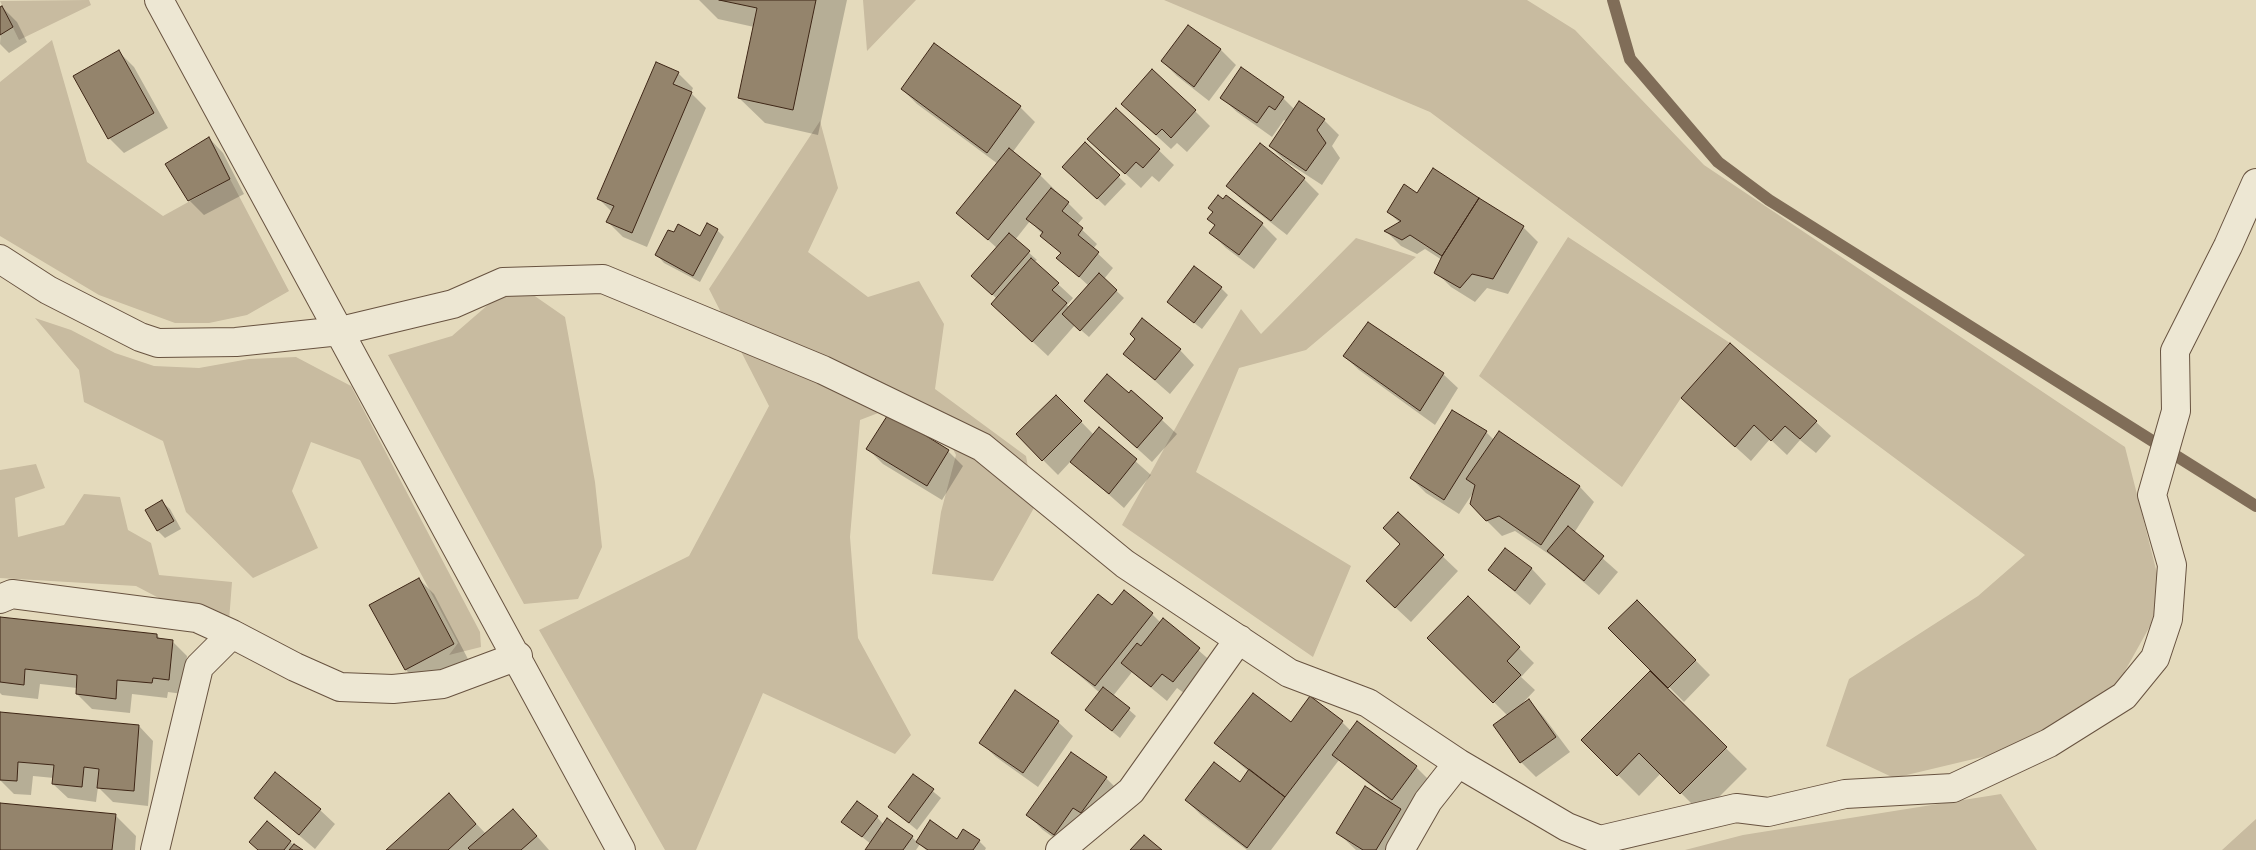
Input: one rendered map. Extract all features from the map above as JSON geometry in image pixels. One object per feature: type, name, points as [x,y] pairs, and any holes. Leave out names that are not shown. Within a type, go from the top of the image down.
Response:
[{"type":"street","points":[[159,0],[518,656],[621,850]]},
{"type":"street","points":[[0,259],[48,290],[140,337],[158,343],[236,342],[340,331],[453,304],[503,282],[604,279],[823,370],[982,447],[1125,564],[1289,672],[1368,703],[1458,763],[1567,827],[1600,840],[1736,808],[1768,812],[1845,794],[1953,788],[2049,743],[2124,696],[2155,658],[2168,618],[2172,565],[2152,495],[2176,411],[2175,350],[2228,246],[2256,183]]},
{"type":"street","points":[[0,599],[12,594],[197,618],[295,667],[340,687],[393,689],[444,684],[518,656]]},
{"type":"street","points":[[155,850],[199,667],[232,634]]},
{"type":"street","points":[[1060,850],[1132,791],[1239,639]]},
{"type":"street","points":[[1400,850],[1428,801],[1458,763]]},
{"type":"shaded area","points":[[89,0],[91,5],[19,40],[0,1]]},
{"type":"shaded area","points":[[863,0],[916,0],[867,51]]},
{"type":"shaded area","points":[[1164,0],[1527,0],[1575,30],[1704,165],[2125,447],[2164,601],[2116,687],[2020,748],[1894,778],[1826,746],[1849,679],[1978,596],[2025,555],[1430,112]]},
{"type":"shaded area","points":[[52,40],[87,162],[163,216],[230,179],[289,291],[247,315],[209,323],[175,323],[99,295],[0,236],[0,82]]},
{"type":"shaded area","points":[[820,121],[838,188],[808,252],[868,297],[919,281],[944,324],[935,389],[1026,456],[1035,506],[993,581],[932,574],[941,512],[956,455],[938,419],[899,405],[860,420],[850,537],[858,638],[911,735],[895,754],[763,693],[696,850],[665,850],[539,630],[689,556],[769,406],[709,289]]},
{"type":"shaded area","points":[[1568,237],[1730,343],[1681,398],[1622,487],[1479,376]]},
{"type":"shaded area","points":[[1356,238],[1416,257],[1306,350],[1239,368],[1196,472],[1351,566],[1313,657],[1122,525],[1241,309],[1261,334]]},
{"type":"shaded area","points":[[529,292],[565,317],[595,482],[602,547],[578,599],[524,604],[388,355],[452,336],[497,297]]},
{"type":"shaded area","points":[[35,318],[71,330],[115,353],[154,366],[199,368],[249,359],[296,357],[351,386],[480,632],[481,647],[449,655],[458,643],[360,460],[311,442],[292,491],[318,548],[253,578],[186,512],[163,441],[84,402],[79,370]]},
{"type":"shaded area","points":[[36,464],[45,488],[15,498],[18,537],[64,525],[84,494],[120,497],[128,530],[151,543],[159,575],[232,582],[229,621],[197,618],[136,586],[0,578],[0,470]]},
{"type":"shaded area","points":[[2001,794],[2037,850],[1685,850],[1743,835]]},
{"type":"shaded area","points":[[2256,819],[2256,850],[2222,850]]},
{"type":"building","points":[[719,0],[816,0],[793,110],[738,98],[757,8]]},
{"type":"building","points":[[2,6],[13,27],[0,35],[0,7]]},
{"type":"building","points":[[1188,25],[1221,49],[1194,87],[1161,61]]},
{"type":"building","points":[[934,43],[1021,106],[987,153],[901,89]]},
{"type":"building","points":[[119,50],[154,113],[108,139],[73,76]]},
{"type":"building","points":[[656,62],[679,72],[673,84],[692,92],[632,233],[606,222],[614,206],[597,199]]},
{"type":"building","points":[[1241,67],[1284,97],[1275,110],[1269,106],[1257,123],[1220,98]]},
{"type":"building","points":[[1152,69],[1196,110],[1171,138],[1162,129],[1156,135],[1121,104]]},
{"type":"building","points":[[1299,101],[1325,119],[1317,130],[1326,143],[1306,171],[1269,146]]},
{"type":"building","points":[[1116,108],[1160,149],[1143,168],[1136,162],[1125,174],[1087,139]]},
{"type":"building","points":[[209,137],[230,179],[188,201],[165,164]]},
{"type":"building","points":[[1085,142],[1120,175],[1097,199],[1062,167]]},
{"type":"building","points":[[1260,143],[1305,178],[1271,221],[1226,186]]},
{"type":"building","points":[[1009,148],[1041,174],[988,240],[956,213]]},
{"type":"building","points":[[1433,168],[1479,198],[1442,256],[1410,235],[1402,240],[1384,231],[1401,221],[1387,212],[1404,184],[1417,193]]},
{"type":"building","points":[[1051,188],[1069,202],[1062,211],[1083,228],[1078,235],[1099,252],[1079,277],[1056,258],[1061,253],[1040,236],[1043,232],[1026,219]]},
{"type":"building","points":[[1218,195],[1223,199],[1226,195],[1263,223],[1239,255],[1209,233],[1215,225],[1207,219],[1213,212],[1208,208]]},
{"type":"building","points":[[1479,198],[1524,226],[1493,279],[1472,274],[1460,288],[1434,273],[1442,256]]},
{"type":"building","points":[[707,223],[718,229],[693,276],[655,255],[668,230],[674,232],[678,224],[700,236]]},
{"type":"building","points":[[1009,233],[1030,251],[992,295],[971,276]]},
{"type":"building","points":[[1031,258],[1059,283],[1052,290],[1067,303],[1032,342],[991,304]]},
{"type":"building","points":[[1194,266],[1222,287],[1194,323],[1167,302]]},
{"type":"building","points":[[1099,273],[1117,290],[1080,331],[1062,314]]},
{"type":"building","points":[[1142,318],[1181,349],[1155,380],[1123,354],[1135,339],[1130,334]]},
{"type":"building","points":[[1368,322],[1444,373],[1420,411],[1343,356]]},
{"type":"building","points":[[1730,343],[1817,421],[1800,439],[1785,426],[1771,441],[1754,425],[1735,447],[1681,398]]},
{"type":"building","points":[[1107,374],[1129,393],[1131,390],[1163,418],[1137,448],[1084,401]]},
{"type":"building","points":[[1056,395],[1082,421],[1042,461],[1016,434]]},
{"type":"building","points":[[1452,410],[1487,431],[1444,500],[1410,478]]},
{"type":"building","points":[[889,413],[949,450],[927,486],[866,449]]},
{"type":"building","points":[[1099,427],[1137,459],[1109,494],[1070,462]]},
{"type":"building","points":[[1499,431],[1580,486],[1541,545],[1499,516],[1486,521],[1470,504],[1475,485],[1466,479]]},
{"type":"building","points":[[162,500],[174,521],[157,531],[145,510]]},
{"type":"building","points":[[1398,512],[1444,555],[1395,608],[1366,581],[1400,544],[1383,528]]},
{"type":"building","points":[[1568,526],[1604,556],[1584,581],[1547,551]]},
{"type":"building","points":[[1505,548],[1532,568],[1515,591],[1488,570]]},
{"type":"building","points":[[419,578],[454,644],[405,670],[369,605]]},
{"type":"building","points":[[1124,590],[1153,613],[1095,686],[1051,653],[1098,594],[1112,605]]},
{"type":"building","points":[[1468,596],[1520,647],[1507,661],[1521,675],[1493,703],[1427,638]]},
{"type":"building","points":[[1637,600],[1696,660],[1668,688],[1608,628]]},
{"type":"building","points":[[0,617],[157,634],[157,638],[173,640],[169,680],[153,678],[152,683],[117,680],[116,699],[76,694],[77,675],[25,669],[24,685],[0,682]]},
{"type":"building","points":[[1163,618],[1200,648],[1173,682],[1162,674],[1151,687],[1121,663],[1137,643],[1141,646]]},
{"type":"building","points":[[1650,671],[1727,747],[1680,794],[1639,753],[1617,776],[1581,740]]},
{"type":"building","points":[[1103,687],[1130,708],[1112,731],[1085,710]]},
{"type":"building","points":[[1015,690],[1059,721],[1023,773],[979,743]]},
{"type":"building","points":[[1253,693],[1291,722],[1310,696],[1343,721],[1285,797],[1214,743]]},
{"type":"building","points":[[1529,699],[1556,737],[1520,763],[1493,725]]},
{"type":"building","points":[[0,712],[139,725],[134,791],[97,788],[99,769],[84,767],[82,787],[52,784],[54,765],[18,762],[17,781],[0,780]]},
{"type":"building","points":[[1357,721],[1417,766],[1392,800],[1332,755]]},
{"type":"building","points":[[1071,752],[1107,777],[1081,813],[1073,808],[1054,835],[1026,815]]},
{"type":"building","points":[[1214,762],[1240,782],[1249,769],[1285,797],[1247,848],[1185,800]]},
{"type":"building","points":[[275,772],[321,809],[299,835],[254,798]]},
{"type":"building","points":[[913,774],[934,789],[909,823],[888,807]]},
{"type":"building","points":[[1365,786],[1401,809],[1376,850],[1363,850],[1336,833]]},
{"type":"building","points":[[449,793],[476,824],[448,850],[386,850]]},
{"type":"building","points":[[857,801],[878,816],[862,837],[841,822]]},
{"type":"building","points":[[0,803],[116,814],[112,850],[0,850]]},
{"type":"building","points":[[513,809],[537,836],[521,850],[470,850],[468,848]]},
{"type":"building","points":[[887,818],[913,836],[903,850],[865,850]]},
{"type":"building","points":[[930,820],[957,839],[963,829],[980,840],[973,850],[928,850],[916,842]]},
{"type":"building","points":[[267,821],[291,841],[284,850],[258,850],[249,842]]},
{"type":"building","points":[[1144,835],[1162,850],[1130,850]]},
{"type":"building","points":[[294,844],[303,850],[289,850]]},
{"type":"waterway","points":[[1613,0],[1630,59],[1718,162],[1769,200],[2256,506]]}]
